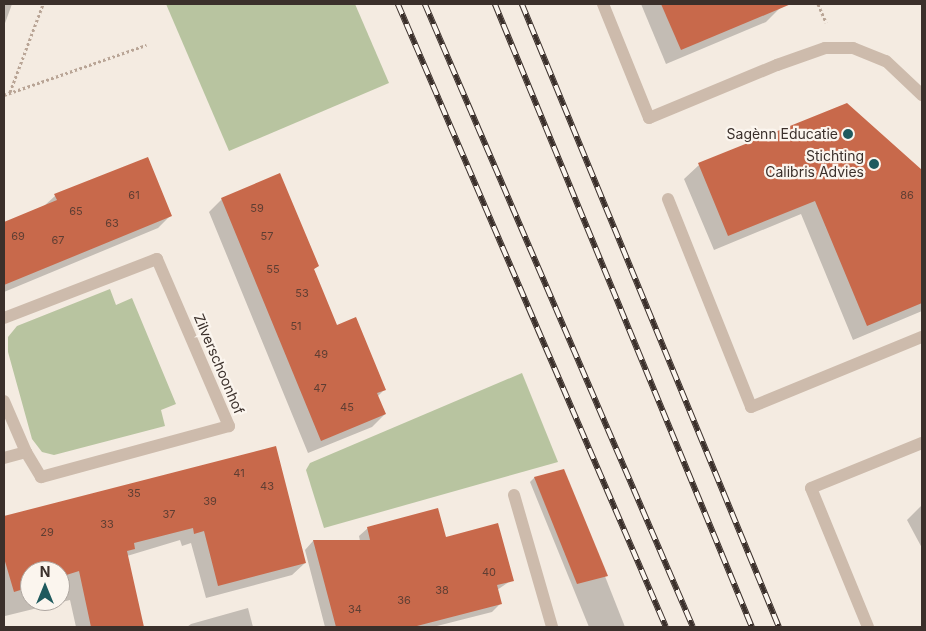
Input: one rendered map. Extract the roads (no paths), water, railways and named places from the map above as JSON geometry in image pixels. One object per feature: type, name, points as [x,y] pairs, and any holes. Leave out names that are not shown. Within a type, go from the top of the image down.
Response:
[{"type":"street","points":[[603,4],[650,118],[814,51],[854,48],[886,61],[922,95]]},
{"type":"street","points":[[668,199],[751,407],[922,337]]},
{"type":"street","name":"Zilverschoonhof","points":[[4,318],[157,259],[229,426],[41,477],[26,452],[4,401]]},
{"type":"street","points":[[868,627],[811,488],[922,443]]},
{"type":"street","points":[[4,458],[26,452]]},
{"type":"street","points":[[514,495],[552,627]]},
{"type":"railway","points":[[398,4],[666,627]]},
{"type":"railway","points":[[425,4],[693,627]]},
{"type":"railway","points":[[495,4],[752,627]]},
{"type":"railway","points":[[522,4],[779,627]]},
{"type":"place","name":"Sagènn Educatie","points":[[848,134]]},
{"type":"place","name":"Stichting Calibris Advies","points":[[874,164]]}]
